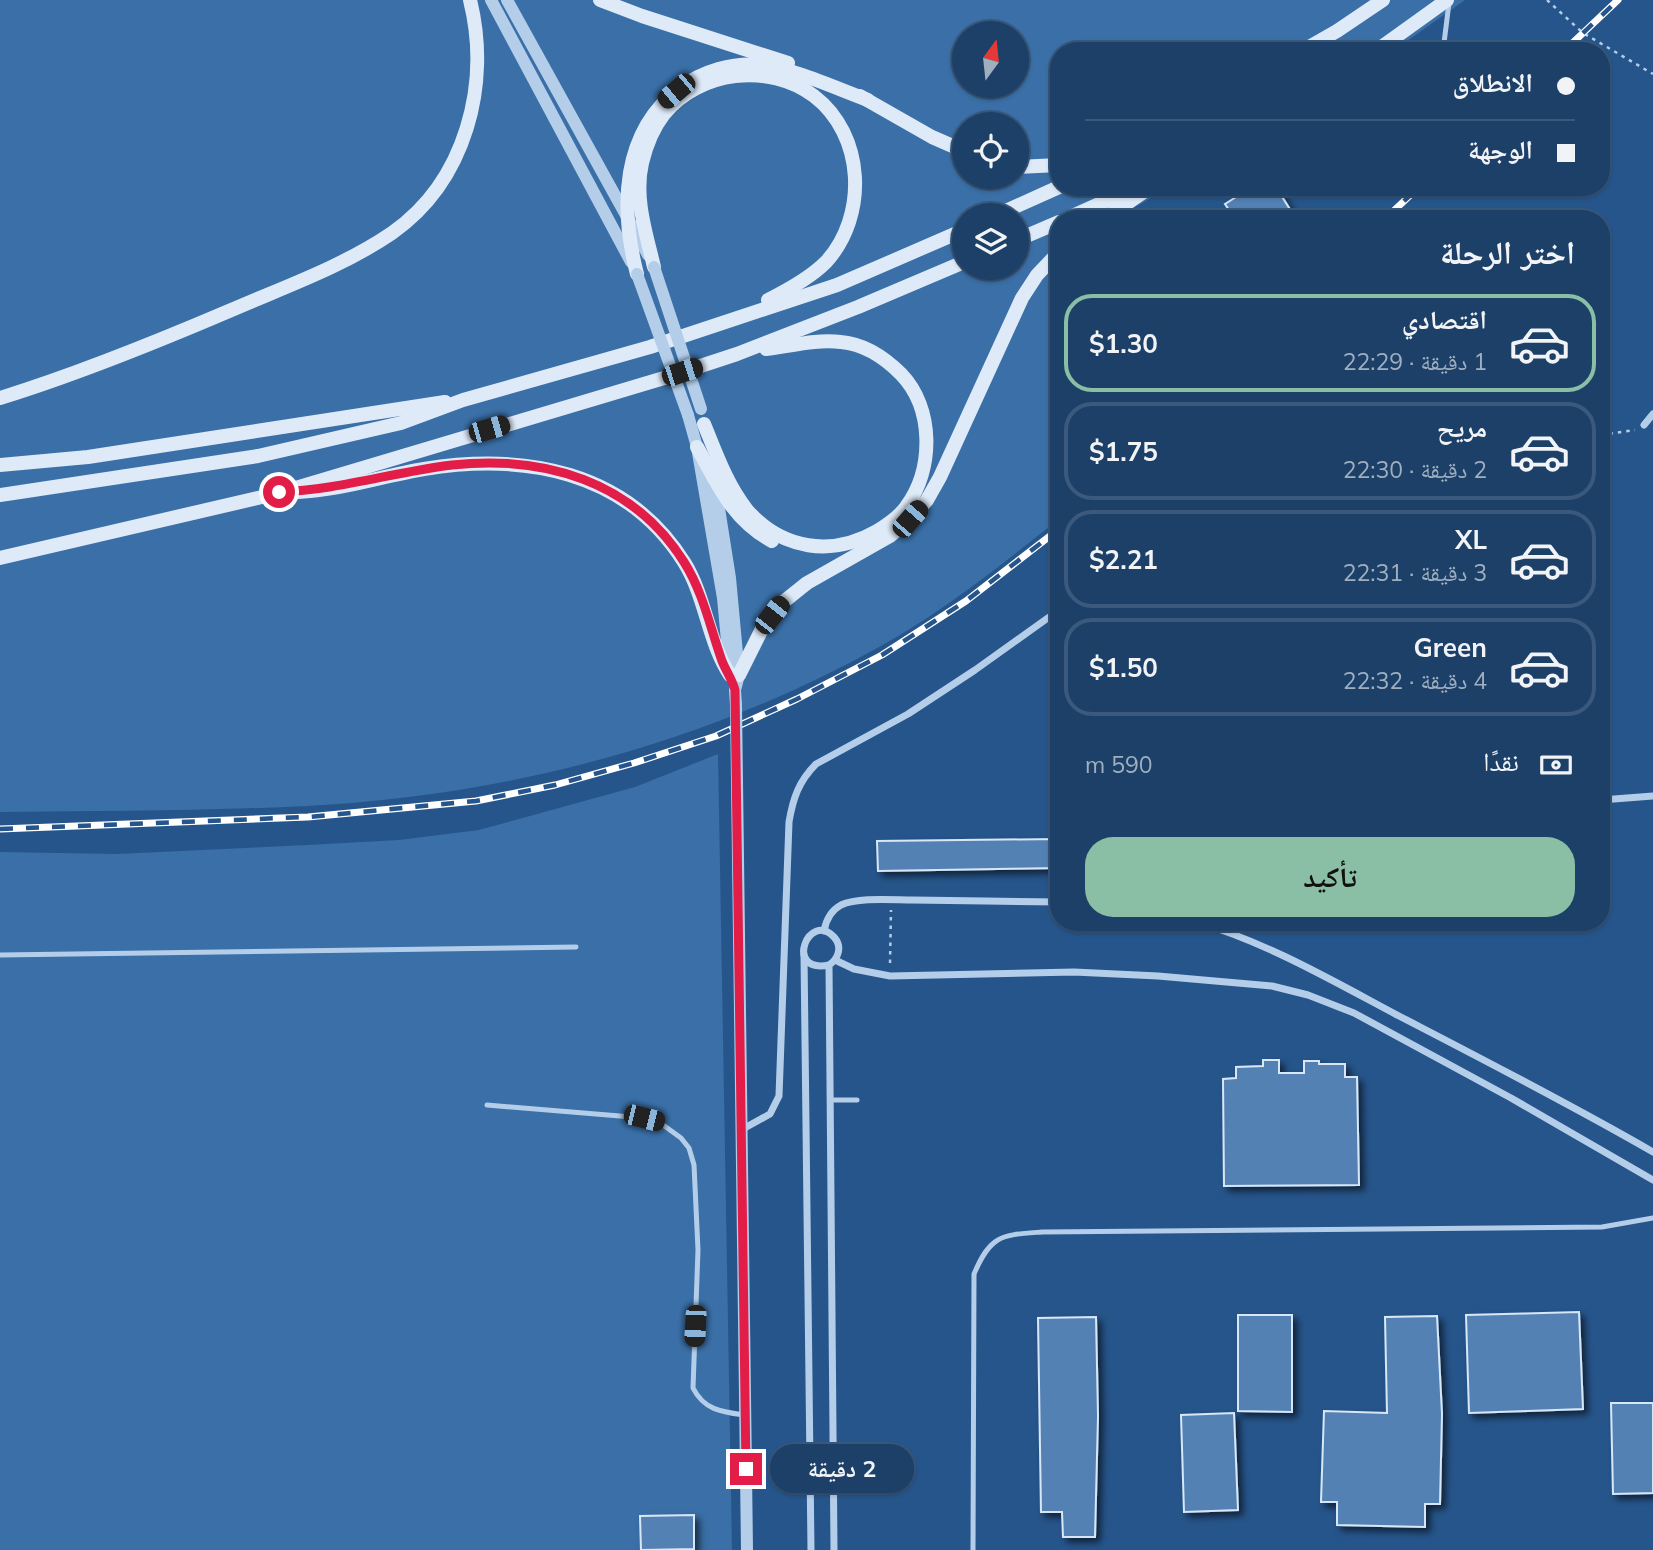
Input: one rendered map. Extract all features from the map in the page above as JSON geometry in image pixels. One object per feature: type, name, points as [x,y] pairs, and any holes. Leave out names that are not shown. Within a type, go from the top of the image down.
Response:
[{"type":"main road","points":[[0,398],[97,365],[201,323],[336,265],[394,231],[419,209],[440,183],[457,155],[469,124],[477,92],[479,59],[470,0]]},
{"type":"main road","points":[[600,0],[816,74],[952,145]]},
{"type":"main road","points":[[1318,42],[1383,0]]},
{"type":"main road","points":[[1389,42],[1448,0]]},
{"type":"main road","points":[[637,274],[628,235],[627,216],[634,156],[641,134],[660,104],[691,80],[725,67],[762,65],[868,100]]},
{"type":"main road","points":[[654,267],[641,215],[639,192],[642,164],[650,140],[663,115],[696,89],[739,75],[758,75],[780,80],[813,96],[828,109],[851,152],[856,181],[849,223],[839,244],[813,274],[777,296],[729,319]]},
{"type":"main road","points":[[1029,166],[1050,165]]},
{"type":"main road","points":[[1024,203],[1050,191]]},
{"type":"main road","points":[[1086,210],[1117,196]]},
{"type":"main road","points":[[1117,210],[1138,196]]},
{"type":"main road","points":[[1029,235],[1050,226]]},
{"type":"main road","points":[[0,495],[258,456],[401,423],[463,400],[650,347],[837,285],[952,235]]},
{"type":"main road","points":[[279,492],[312,491],[424,469],[476,464],[538,467],[568,473],[592,482],[634,507],[667,540],[684,562],[699,590],[723,662],[735,680],[763,627],[782,603],[807,583],[890,536],[927,500],[1022,298],[1050,261]]},
{"type":"main road","points":[[0,558],[279,492],[664,378],[737,354],[952,267]]},
{"type":"main road","points":[[703,416],[733,488],[747,510],[765,526],[798,543],[832,547],[864,538],[888,524],[905,509],[916,490],[923,468],[926,444],[924,421],[919,400],[909,382],[890,363],[867,348],[842,342],[815,341],[737,354]]},
{"type":"main road","points":[[0,465],[88,457],[463,400]]},
{"type":"main road","points":[[697,447],[726,500],[740,518],[769,540],[800,552],[854,555]]},
{"type":"street","points":[[491,0],[637,274],[688,415],[697,447],[735,680]]},
{"type":"street","points":[[506,0],[654,267],[703,416],[715,478],[730,578],[736,705],[747,1550]]},
{"type":"street","points":[[1644,425],[1653,414]]},
{"type":"street","points":[[740,1130],[770,1114],[779,1097],[789,822],[797,789],[804,776],[816,764],[908,714],[1050,616]]},
{"type":"street","points":[[1610,799],[1653,796]]},
{"type":"street","points":[[824,931],[832,912],[851,902],[1050,902]]},
{"type":"street","points":[[811,1550],[804,942],[812,933],[824,931],[830,933],[838,943],[838,954],[832,962],[830,1100],[834,1550]]},
{"type":"street","points":[[1228,931],[1283,955],[1542,1090],[1653,1152]]},
{"type":"street","points":[[804,954],[807,961],[814,965],[832,962],[890,976],[1074,972],[1272,986],[1308,995],[1354,1013],[1511,1098],[1653,1180]]},
{"type":"lane","points":[[1444,42],[1448,0]]},
{"type":"lane","points":[[0,955],[576,947]]},
{"type":"lane","points":[[830,1100],[857,1100]]},
{"type":"lane","points":[[488,1105],[644,1118],[659,1122],[681,1138],[689,1148],[696,1182],[698,1250],[693,1388],[704,1404],[712,1409],[744,1415]]},
{"type":"lane","points":[[973,1550],[974,1273],[984,1251],[1006,1235],[1042,1232],[1602,1227],[1653,1218]]},
{"type":"path","points":[[1547,0],[1583,33],[1598,42]]},
{"type":"path","points":[[1610,49],[1653,74]]},
{"type":"path","points":[[1610,434],[1644,425]]},
{"type":"path","points":[[890,976],[891,900]]},
{"type":"shaded area","points":[[0,0],[1465,0],[1406,42],[1050,42],[1050,196],[1154,196],[1132,210],[1050,210],[1050,526],[949,603],[903,633],[813,681],[744,711],[674,737],[529,777],[455,791],[306,806],[0,812]]},
{"type":"shaded area","points":[[718,754],[732,1550],[0,1550],[0,852],[117,854],[399,840],[479,830],[635,787]]},
{"type":"building","points":[[1238,196],[1282,196],[1290,210],[1229,210],[1225,204]]},
{"type":"building","points":[[1050,839],[1050,868],[878,871],[877,841]]},
{"type":"building","points":[[1263,1060],[1279,1060],[1279,1073],[1304,1073],[1304,1061],[1345,1064],[1345,1077],[1357,1077],[1359,1185],[1224,1186],[1223,1079],[1236,1078],[1236,1067],[1263,1066]]},
{"type":"building","points":[[1579,1312],[1583,1409],[1469,1413],[1466,1315]]},
{"type":"building","points":[[1238,1315],[1292,1315],[1292,1412],[1238,1411]]},
{"type":"building","points":[[1437,1316],[1442,1414],[1440,1504],[1425,1504],[1425,1527],[1337,1525],[1337,1502],[1321,1502],[1324,1411],[1387,1413],[1385,1317]]},
{"type":"building","points":[[1096,1317],[1098,1416],[1095,1537],[1063,1537],[1062,1512],[1041,1512],[1038,1318]]},
{"type":"building","points":[[1611,1403],[1653,1403],[1653,1493],[1613,1494]]},
{"type":"building","points":[[1234,1413],[1238,1510],[1184,1512],[1181,1415]]},
{"type":"building","points":[[694,1515],[694,1549],[641,1550],[640,1516]]},
{"type":"railway","points":[[1574,42],[1618,0]]},
{"type":"railway","points":[[1395,210],[1409,196]]},
{"type":"railway","points":[[0,829],[308,817],[476,801],[555,785],[634,763],[716,736],[797,699],[882,655],[966,601],[1050,536]]},
{"type":"route","points":[[279,492],[312,491],[453,465],[501,464],[568,473],[592,482],[634,507],[667,540],[684,562],[699,590],[735,690],[746,1469]]}]
